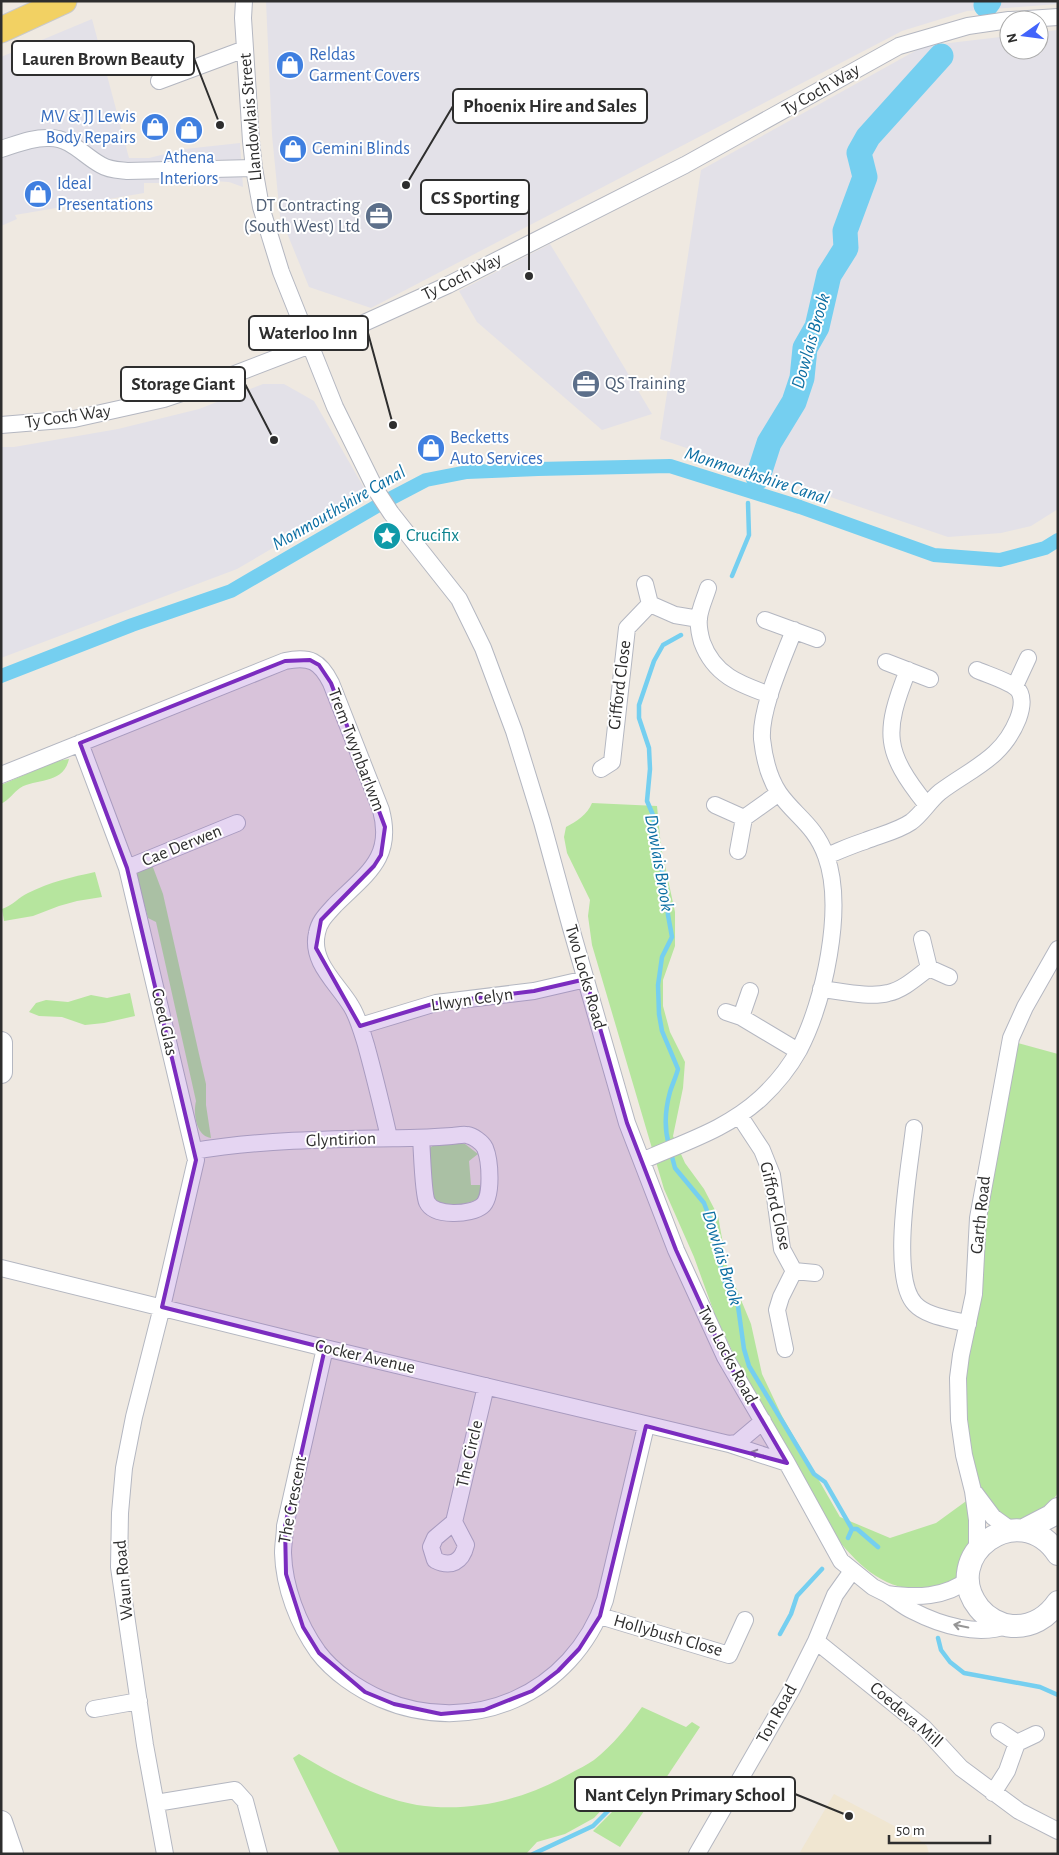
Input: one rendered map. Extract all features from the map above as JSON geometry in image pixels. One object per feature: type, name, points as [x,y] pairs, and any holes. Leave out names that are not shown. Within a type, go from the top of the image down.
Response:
[{"type":"main road","points":[[1,30],[64,1]]},
{"type":"street","name":"Llandowlais Street","points":[[244,1],[245,49],[254,168],[261,207],[270,238],[310,344]]},
{"type":"street","name":"Ty Coch Way","points":[[1,425],[74,419],[164,400],[344,332],[448,285],[686,165],[899,46],[968,26],[999,22]]},
{"type":"street","points":[[159,81],[245,49]]},
{"type":"street","points":[[1,149],[34,139],[52,138],[70,143],[102,166],[115,170],[254,168]]},
{"type":"street","name":"Two Locks Road","points":[[310,344],[346,431],[378,493],[391,513],[459,599],[483,648],[514,731],[542,822],[627,1123],[676,1250],[725,1357],[841,1561],[873,1587],[912,1611],[933,1620],[983,1630],[1008,1626]]},
{"type":"street","points":[[645,584],[650,604],[675,615],[699,619]]},
{"type":"street","points":[[708,588],[699,619],[700,636],[707,655],[718,670],[736,681],[770,695]]},
{"type":"street","name":"Gifford Close","points":[[601,769],[612,762],[627,628],[650,604]]},
{"type":"street","points":[[765,620],[817,639]]},
{"type":"street","points":[[642,1161],[698,1138],[739,1116],[761,1098],[780,1078],[798,1051],[816,1008],[831,939],[832,882],[826,856],[812,828],[779,793],[770,775],[762,737],[770,695],[794,630]]},
{"type":"street","points":[[1015,686],[1028,658]]},
{"type":"street","name":"Trem Twynbarlwm","points":[[1,775],[285,661],[297,659],[310,660],[319,665],[331,683],[385,827],[381,855],[374,866],[321,920],[316,934],[316,948],[320,962],[352,1006],[360,1026],[372,1066],[388,1138]]},
{"type":"street","points":[[886,662],[930,679]]},
{"type":"street","points":[[908,670],[894,705],[891,726],[892,744],[898,763],[910,784],[926,804]]},
{"type":"street","points":[[826,856],[911,822],[926,804],[939,793],[998,752],[1015,728],[1021,712],[1022,700],[1020,692],[1015,686],[977,670]]},
{"type":"street","name":"Coed Glas","points":[[80,743],[126,868],[196,1160],[162,1307]]},
{"type":"street","points":[[738,851],[744,818],[779,793]]},
{"type":"street","points":[[715,805],[744,818]]},
{"type":"street","name":"Cae Derwen","points":[[126,868],[237,823]]},
{"type":"street","points":[[922,939],[929,968]]},
{"type":"street","name":"Garth Road","points":[[977,1550],[977,1520],[973,1491],[958,1420],[958,1378],[974,1294],[978,1218],[1010,1038],[1025,1007],[1058,949]]},
{"type":"street","points":[[821,988],[875,994],[889,993],[900,988],[929,968]]},
{"type":"street","points":[[929,968],[949,977]]},
{"type":"street","name":"Llwyn Celyn","points":[[360,1026],[436,1003],[534,992],[586,979]]},
{"type":"street","points":[[750,991],[733,1014],[798,1051]]},
{"type":"street","points":[[1,1042],[1,1072]]},
{"type":"street","name":"Gifford Close","points":[[739,1116],[762,1150],[772,1176],[782,1249],[794,1271]]},
{"type":"street","points":[[914,1128],[904,1150],[902,1240],[904,1276],[908,1293],[915,1304],[924,1311],[968,1324]]},
{"type":"street","name":"Glyntirion","points":[[194,1151],[309,1140],[422,1138],[467,1135],[484,1146],[488,1157],[488,1197],[482,1206],[473,1211],[441,1213],[433,1210],[426,1202],[422,1138]]},
{"type":"street","name":"Cocker Avenue","points":[[1,1268],[646,1426],[729,1444],[787,1463]]},
{"type":"street","name":"Gifford Close","points":[[794,1271],[815,1273]]},
{"type":"street","name":"Gifford Close","points":[[785,1349],[777,1310],[781,1297],[794,1271]]},
{"type":"street","name":"Waun Road","points":[[162,1307],[134,1417],[124,1468],[120,1513],[119,1567],[165,1854]]},
{"type":"street","name":"The Crescent","points":[[325,1348],[285,1526],[283,1553],[290,1589],[303,1627],[319,1653],[340,1674],[365,1692],[394,1704],[417,1710],[441,1714],[464,1713],[484,1710],[511,1702],[532,1691],[558,1672],[579,1649],[600,1616],[605,1600],[646,1426]]},
{"type":"street","name":"The Circle","points":[[454,1522],[486,1386]]},
{"type":"street","points":[[729,1444],[737,1443],[763,1421]]},
{"type":"street","name":"Garth Road","points":[[973,1491],[993,1517],[1018,1530]]},
{"type":"street","points":[[1058,1509],[1051,1516],[1018,1530],[995,1535],[986,1540],[977,1550],[970,1565],[969,1579],[971,1595],[982,1612],[1008,1626],[1049,1622],[1058,1602]]},
{"type":"street","points":[[1018,1530],[1043,1538],[1058,1554]]},
{"type":"street","name":"Ton Road","points":[[697,1854],[792,1689],[816,1641],[835,1595],[852,1571]]},
{"type":"street","name":"Two Locks Road","points":[[887,1594],[905,1597],[937,1594],[958,1587],[969,1579]]},
{"type":"street","name":"Hollybush Close","points":[[600,1616],[729,1656],[745,1620]]},
{"type":"street","name":"Coedeva Mill","points":[[816,1641],[918,1723],[961,1768],[1019,1811],[1058,1831]]},
{"type":"street","points":[[94,1709],[139,1701]]},
{"type":"street","points":[[999,1731],[1017,1743]]},
{"type":"street","points":[[994,1792],[1007,1771],[1017,1743],[1036,1734]]},
{"type":"street","points":[[156,1803],[235,1790],[245,1800],[259,1854]]},
{"type":"street","points":[[1,1822],[12,1854]]},
{"type":"highlighted area","points":[[310,660],[319,665],[331,683],[385,827],[381,855],[374,866],[321,920],[316,948],[360,1026],[436,1003],[534,991],[586,979],[627,1123],[676,1250],[725,1357],[787,1463],[646,1426],[600,1616],[579,1649],[558,1671],[532,1691],[484,1710],[441,1714],[394,1704],[365,1692],[319,1653],[303,1627],[286,1574],[285,1526],[325,1348],[162,1307],[196,1160],[127,868],[80,743],[285,661]]},
{"type":"shaded area","points":[[266,1],[1058,1],[1058,4],[967,11],[902,31],[371,308],[309,287],[280,216],[272,135]]},
{"type":"shaded area","points":[[92,19],[129,158],[149,158],[185,149],[240,143],[243,187],[229,182],[213,181],[185,185],[144,183],[144,193],[15,215],[17,219],[1,226],[1,57]]},
{"type":"shaded area","points":[[1058,30],[1058,509],[1031,526],[1001,533],[948,537],[660,439],[701,170],[924,46],[999,37],[999,60],[1049,60],[1049,31]]},
{"type":"shaded area","points":[[550,244],[652,414],[602,430],[477,322],[459,291]]},
{"type":"shaded area","points":[[263,384],[284,384],[314,401],[367,493],[237,569],[1,658],[1,447],[14,447],[118,429],[199,409]]},
{"type":"shaded area","points":[[834,1794],[917,1838],[927,1846],[929,1854],[799,1854]]},
{"type":"green space","points":[[69,759],[66,767],[55,777],[20,788],[1,804],[1,785],[56,761]]},
{"type":"green space","points":[[592,803],[657,806],[661,847],[675,912],[675,946],[663,980],[663,1006],[670,1032],[685,1062],[683,1088],[673,1136],[685,1163],[704,1189],[718,1216],[727,1266],[751,1324],[762,1374],[782,1416],[840,1517],[890,1538],[936,1523],[969,1499],[969,1541],[955,1580],[944,1586],[922,1589],[894,1585],[871,1573],[842,1545],[833,1534],[745,1378],[715,1315],[694,1257],[664,1189],[592,945],[588,916],[590,900],[567,853],[564,837],[566,827],[578,820]]},
{"type":"green space","points":[[151,862],[163,894],[206,1084],[206,1105],[211,1138],[202,1133],[195,1118],[196,1101],[156,922],[148,918],[134,868]]},
{"type":"green space","points":[[95,872],[102,897],[77,901],[33,916],[4,921],[2,909],[36,889]]},
{"type":"green space","points":[[130,993],[135,1016],[104,1023],[85,1025],[62,1017],[39,1016],[29,1012],[36,1003],[46,1000],[68,1002],[91,995],[107,998]]},
{"type":"green space","points":[[1011,1041],[1058,1054],[1058,1493],[1046,1509],[1016,1521],[1007,1520],[976,1489],[962,1399],[982,1238]]},
{"type":"green space","points":[[465,1144],[478,1154],[469,1161],[471,1185],[480,1185],[480,1197],[461,1204],[439,1204],[432,1200],[428,1149],[434,1145]]},
{"type":"green space","points":[[642,1707],[686,1727],[692,1722],[700,1727],[620,1847],[593,1831],[636,1788],[628,1782],[594,1818],[565,1834],[537,1842],[526,1854],[340,1854],[293,1758],[299,1754],[356,1785],[402,1802],[437,1807],[477,1806],[535,1791],[588,1764],[614,1742]]},
{"type":"waterway","name":"Dowlais Brook","points":[[986,5],[989,1]]},
{"type":"waterway","name":"Dowlais Brook","points":[[758,477],[769,443],[794,402],[802,378],[805,348],[817,327],[829,275],[846,248],[845,231],[865,177],[859,153],[868,137],[941,56]]},
{"type":"waterway","name":"Monmouthshire Canal","points":[[1,676],[132,625],[231,591],[384,502],[426,480],[467,472],[670,466],[800,507],[934,555],[1000,560],[1045,548],[1058,540]]},
{"type":"waterway","name":"Dowlais Brook","points":[[732,576],[749,535],[748,503]]},
{"type":"waterway","name":"Dowlais Brook","points":[[669,1145],[666,1132],[666,1112],[670,1092],[678,1069],[662,1031],[659,1014],[658,985],[662,957],[672,937],[666,888],[653,815],[647,801],[650,769],[649,748],[639,718],[639,705],[654,661],[663,645],[681,635]]},
{"type":"waterway","name":"Dowlais Brook","points":[[671,1153],[675,1168],[704,1203],[715,1232],[726,1286],[737,1299],[744,1349],[749,1366],[814,1474],[825,1482],[852,1529],[857,1529],[878,1547]]},
{"type":"waterway","name":"Dowlais Brook","points":[[848,1538],[852,1529]]},
{"type":"waterway","name":"Dowlais Brook","points":[[780,1634],[791,1614],[797,1596],[822,1569]]},
{"type":"waterway","points":[[938,1638],[941,1650],[950,1662],[964,1673],[1040,1687],[1058,1695]]},
{"type":"waterway","name":"Dowlais Brook","points":[[533,1854],[593,1826],[633,1786]]},
{"type":"place","name":"Reldas Garment Covers","points":[[290,65]]},
{"type":"place","name":"Lauren Brown Beauty","points":[[220,125]]},
{"type":"place","name":"MV & JJ Lewis Body Repairs","points":[[155,127]]},
{"type":"place","name":"Athena Interiors","points":[[189,130]]},
{"type":"place","name":"Gemini Blinds","points":[[293,149]]},
{"type":"place","name":"Phoenix Hire and Sales","points":[[406,185]]},
{"type":"place","name":"Ideal Presentations","points":[[38,194]]},
{"type":"place","name":"DT Contracting (South West) Ltd","points":[[379,216]]},
{"type":"place","name":"CS Sporting","points":[[529,276]]},
{"type":"place","name":"QS Training","points":[[586,384]]},
{"type":"place","name":"Waterloo Inn","points":[[393,425]]},
{"type":"place","name":"Storage Giant","points":[[274,440]]},
{"type":"place","name":"Becketts Auto Services","points":[[431,448]]},
{"type":"place","name":"Crucifix","points":[[387,536]]},
{"type":"place","name":"Nant Celyn Primary School","points":[[849,1816]]}]
